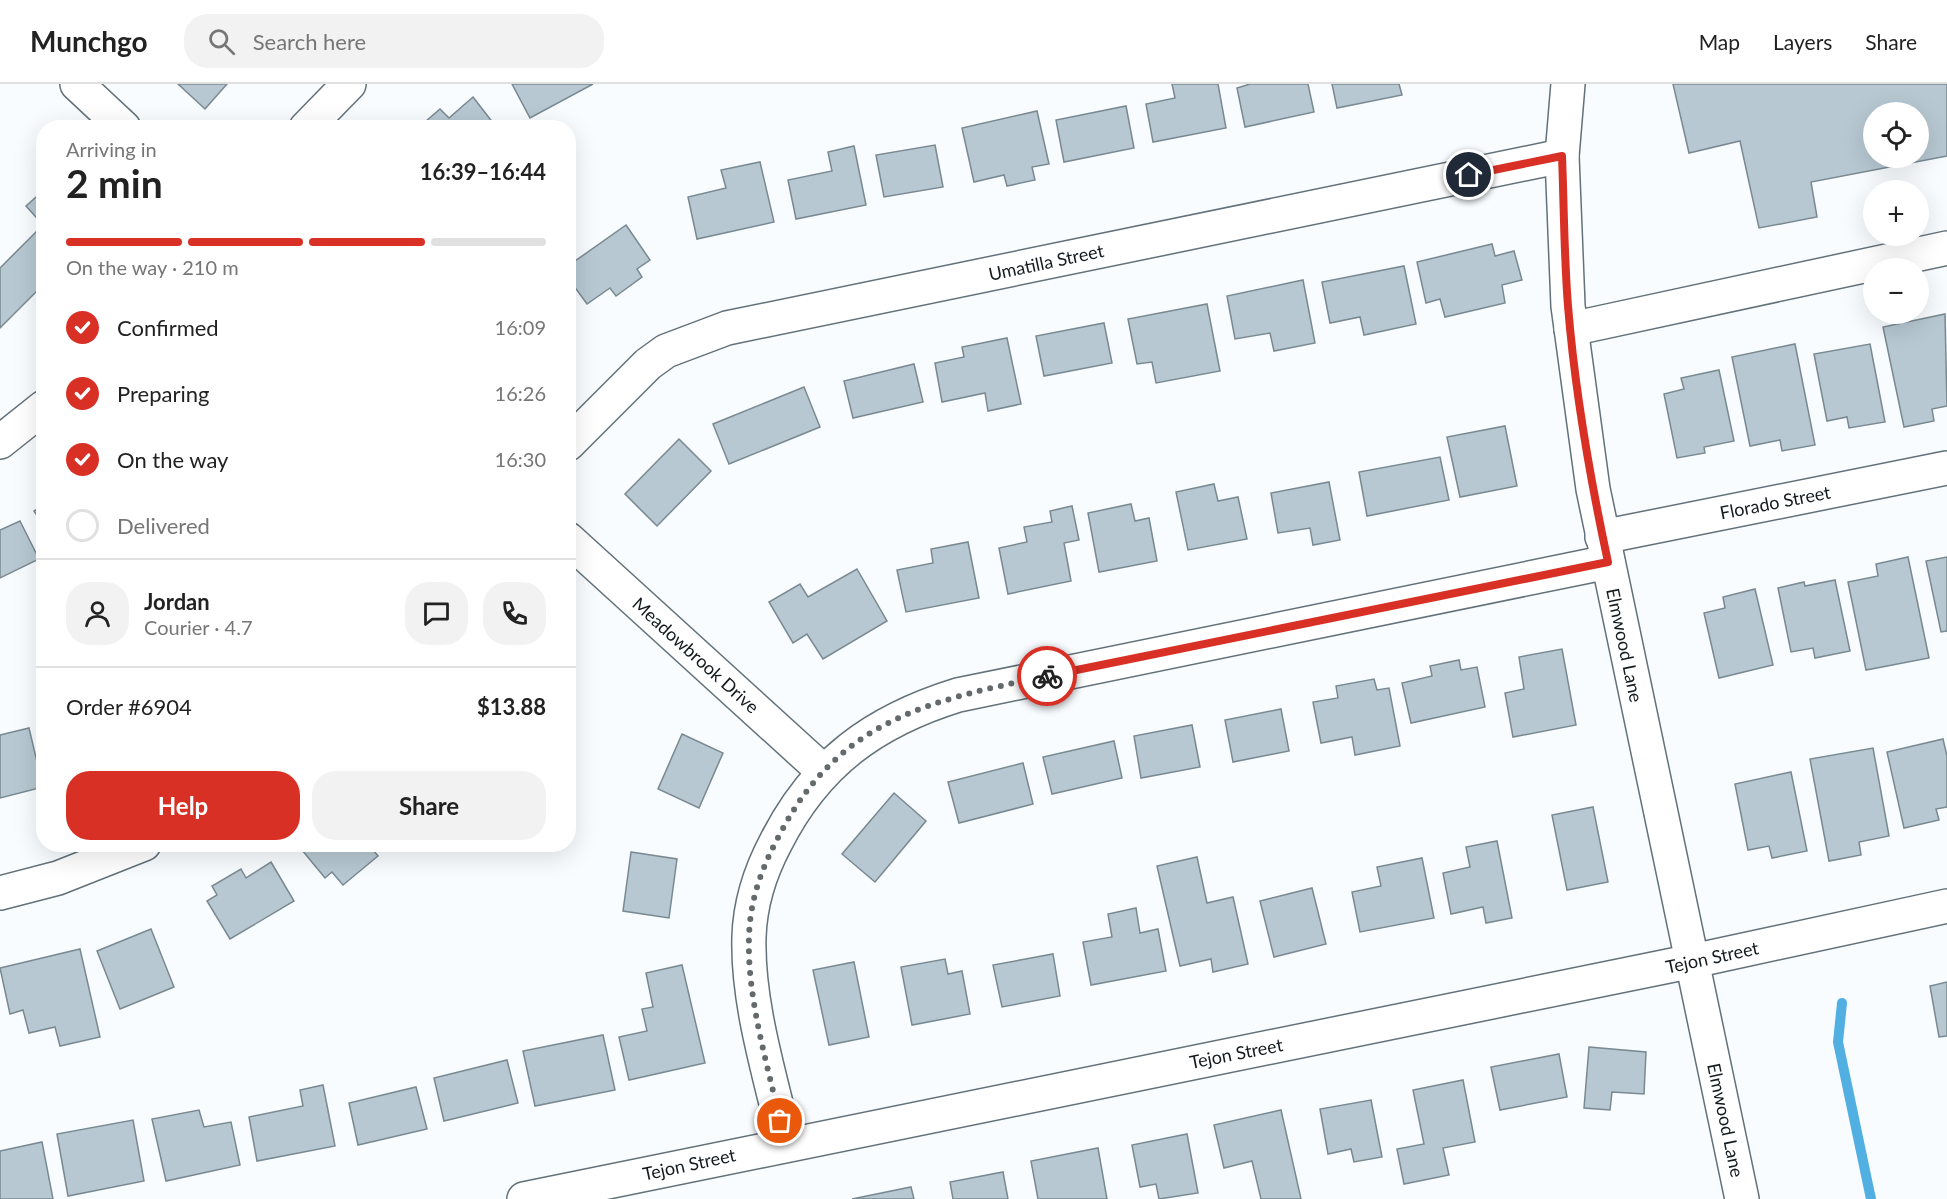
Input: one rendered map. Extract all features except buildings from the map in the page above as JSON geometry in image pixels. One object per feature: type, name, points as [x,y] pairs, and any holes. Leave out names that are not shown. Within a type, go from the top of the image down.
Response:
[{"type":"street","points":[[77,84],[115,120]]},
{"type":"street","points":[[314,120],[350,84]]},
{"type":"street","name":"Elmwood Lane","points":[[1568,84],[1562,156],[1571,329],[1593,489],[1742,1199]]},
{"type":"street","name":"Umatilla Street","points":[[576,436],[648,364],[666,351],[727,328],[1562,156]]},
{"type":"street","points":[[1571,329],[1947,248]]},
{"type":"street","points":[[0,442],[36,413]]},
{"type":"street","name":"Florado Street","points":[[786,1144],[760,1030],[750,961],[751,908],[760,871],[784,825],[823,771],[853,745],[888,722],[958,695],[1605,549],[1947,468]]},
{"type":"street","name":"Meadowbrook Drive","points":[[576,546],[823,771]]},
{"type":"street","points":[[0,892],[58,878],[124,852]]},
{"type":"street","name":"Tejon Street","points":[[524,1199],[786,1144],[1693,962],[1947,906]]},
{"type":"waterway","points":[[1842,1003],[1838,1042],[1871,1199]]},
{"type":"way so far","points":[[780,1121],[760,1030],[750,961],[749,937],[751,908],[760,871],[789,816],[823,771],[853,745],[888,722],[931,703],[958,695],[1047,676]]},
{"type":"route","points":[[1047,676],[1608,562],[1593,489],[1574,361],[1568,306],[1562,156],[1469,175]]}]
